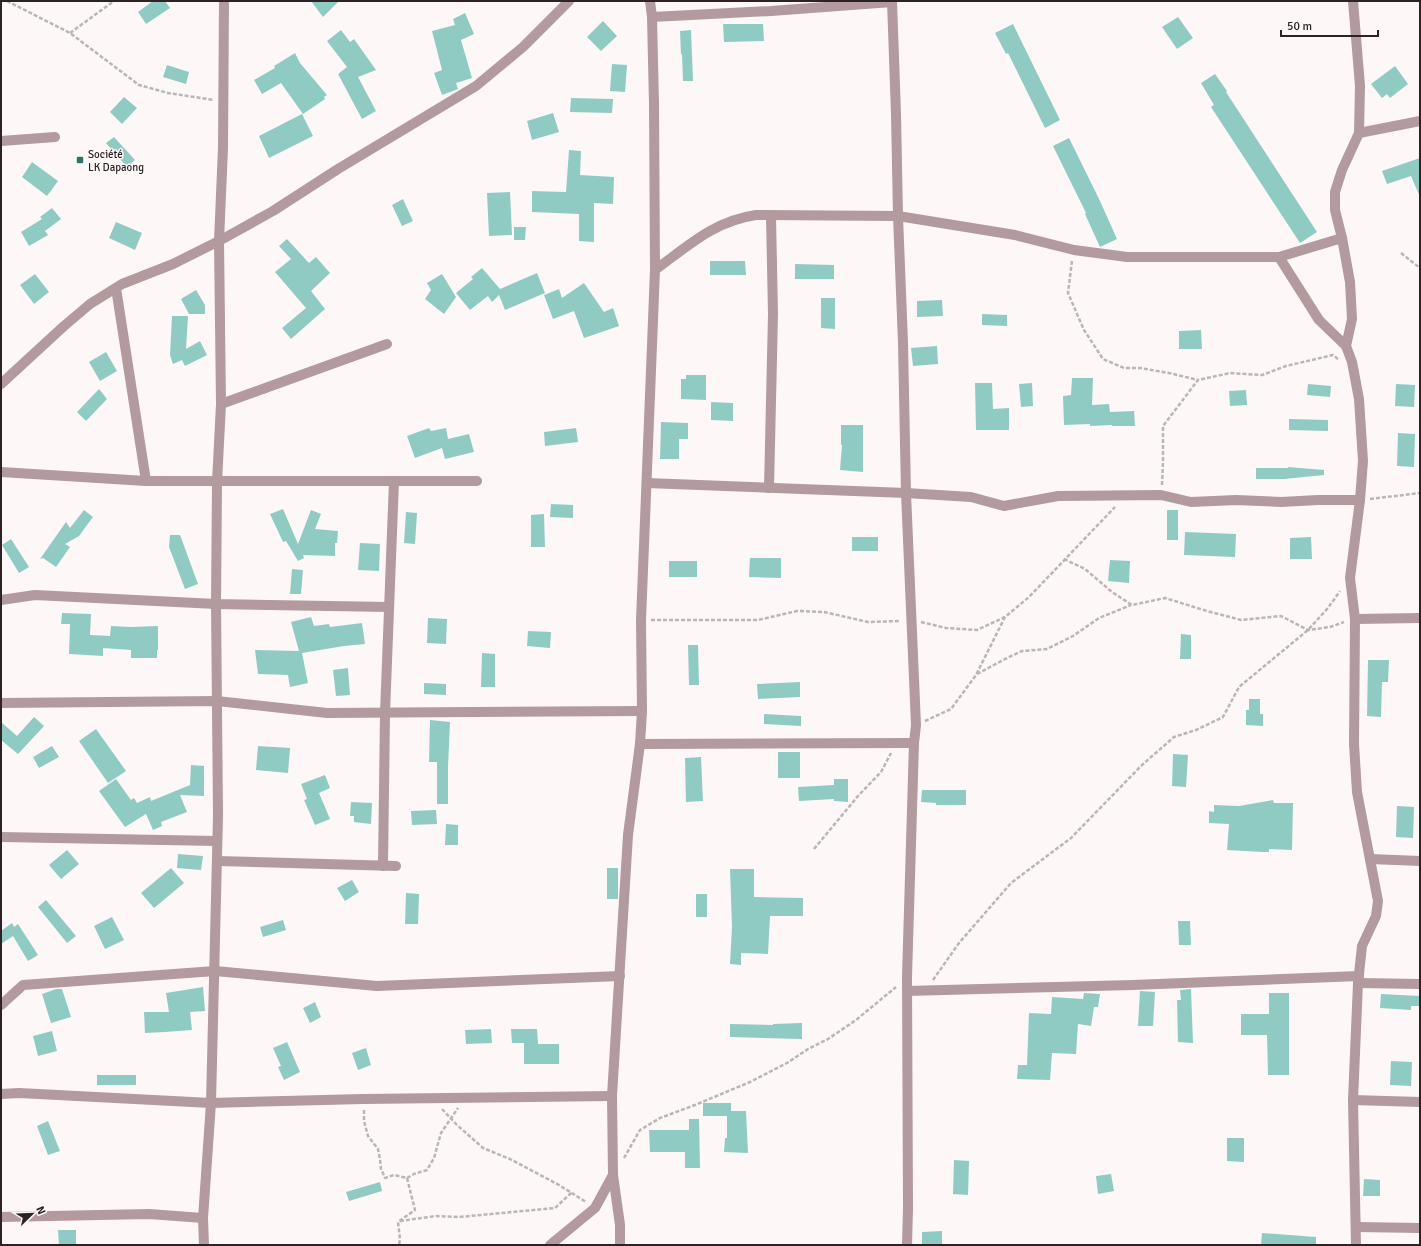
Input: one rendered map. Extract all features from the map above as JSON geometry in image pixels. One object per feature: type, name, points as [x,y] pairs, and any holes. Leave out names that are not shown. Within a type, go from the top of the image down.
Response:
[{"type":"street","points":[[204,1245],[203,1218],[211,1103],[218,841],[216,604],[217,482],[221,404],[220,241],[223,148],[222,101],[224,1]]},
{"type":"street","points":[[1,384],[90,304],[122,284],[173,264],[220,241],[273,211],[338,169],[476,86],[523,47],[569,1]]},
{"type":"street","points":[[620,1245],[620,1225],[613,1175],[612,1096],[628,835],[640,744],[642,711],[641,620],[655,270],[654,104],[652,17],[650,1]]},
{"type":"street","points":[[1346,346],[1352,319],[1350,282],[1342,238],[1334,210],[1335,192],[1342,170],[1359,133],[1360,86],[1353,1]]},
{"type":"street","points":[[652,17],[771,11],[892,2],[903,343],[906,493],[916,725],[914,743],[907,977],[907,1245]]},
{"type":"street","points":[[1359,133],[1420,121]]},
{"type":"street","points":[[1,141],[55,137]]},
{"type":"street","points":[[655,270],[715,228],[740,218],[756,215],[898,216],[1015,235],[1074,250],[1127,256],[1280,257],[1342,238]]},
{"type":"street","points":[[769,488],[773,314],[771,216]]},
{"type":"street","points":[[1280,257],[1319,320],[1346,346],[1352,362],[1359,399],[1363,461],[1360,500],[1350,578],[1355,619],[1354,744],[1357,792],[1378,901],[1376,916],[1362,946],[1359,980],[1353,1100],[1356,1245]]},
{"type":"street","points":[[116,288],[146,481]]},
{"type":"street","points":[[221,404],[387,344]]},
{"type":"street","points":[[1,472],[146,481],[477,482]]},
{"type":"street","points":[[383,866],[389,607],[394,482]]},
{"type":"street","points":[[647,483],[971,497],[1004,506],[1058,496],[1161,495],[1191,502],[1236,500],[1281,502],[1360,500]]},
{"type":"street","points":[[1,600],[35,595],[216,604],[389,607]]},
{"type":"street","points":[[1355,619],[1420,618]]},
{"type":"street","points":[[1,703],[217,701],[327,713],[642,711]]},
{"type":"street","points":[[640,744],[914,743]]},
{"type":"street","points":[[1,837],[218,841]]},
{"type":"street","points":[[1370,859],[1420,861]]},
{"type":"street","points":[[217,861],[396,866]]},
{"type":"street","points":[[1,1005],[23,985],[215,970],[377,986],[620,976]]},
{"type":"street","points":[[907,991],[1359,980],[1420,984]]},
{"type":"street","points":[[1,1094],[19,1093],[211,1103],[364,1099],[612,1096]]},
{"type":"street","points":[[1353,1100],[1420,1102]]},
{"type":"street","points":[[550,1245],[595,1208],[613,1175]]},
{"type":"street","points":[[1,1217],[149,1214],[203,1218]]},
{"type":"street","points":[[1356,1227],[1420,1228]]},
{"type":"path","points":[[7,1],[70,34],[139,85],[168,93],[222,101]]},
{"type":"path","points":[[70,34],[114,1]]},
{"type":"path","points":[[1074,250],[1068,293],[1084,330],[1103,359],[1124,368],[1147,369],[1198,380],[1230,373],[1262,375],[1286,366],[1333,355],[1354,374]]},
{"type":"path","points":[[1401,253],[1420,268]]},
{"type":"path","points":[[1161,495],[1163,426],[1198,380]]},
{"type":"path","points":[[1360,500],[1420,493]]},
{"type":"path","points":[[641,620],[758,620],[797,611],[824,612],[868,622],[912,620],[946,628],[977,630],[1005,617],[1029,597],[1126,496]]},
{"type":"path","points":[[1064,559],[1085,569],[1112,592],[1132,605]]},
{"type":"path","points":[[925,990],[959,943],[1011,883],[1071,838],[1142,765],[1174,737],[1196,730],[1223,716],[1239,687],[1308,630],[1328,608],[1350,578]]},
{"type":"path","points":[[976,674],[1022,651],[1047,650],[1073,636],[1099,618],[1132,605],[1165,598],[1241,620],[1281,616],[1308,630],[1355,619]]},
{"type":"path","points":[[916,725],[951,709],[976,674],[1005,617]]},
{"type":"path","points":[[814,849],[858,796],[882,772],[897,742]]},
{"type":"path","points":[[613,1175],[640,1130],[660,1118],[750,1082],[787,1063],[828,1039],[856,1020],[907,977]]},
{"type":"path","points":[[364,1099],[364,1121],[368,1136],[378,1149],[381,1169],[385,1178],[394,1175],[407,1178],[427,1170],[434,1158],[441,1132],[457,1109],[461,1098]]},
{"type":"path","points":[[436,1107],[442,1110],[483,1148],[510,1159],[595,1208]]},
{"type":"path","points":[[398,1222],[415,1210],[407,1178]]},
{"type":"path","points":[[398,1222],[436,1216],[459,1217],[554,1208],[571,1193]]},
{"type":"path","points":[[398,1222],[400,1238],[399,1245]]},
{"type":"building","points":[[153,1],[165,1],[170,8],[146,24],[138,12]]},
{"type":"building","points":[[311,1],[339,1],[323,17]]},
{"type":"building","points":[[465,13],[474,34],[461,40],[472,78],[456,83],[458,89],[442,95],[434,73],[442,70],[432,31],[455,25],[453,19]]},
{"type":"building","points":[[1178,17],[1193,38],[1177,49],[1162,27]]},
{"type":"building","points":[[603,21],[617,36],[601,51],[587,37]]},
{"type":"building","points":[[723,24],[763,24],[764,41],[724,42]]},
{"type":"building","points":[[1013,24],[1060,120],[1045,128],[1008,53],[1006,54],[995,33]]},
{"type":"building","points":[[341,30],[350,42],[354,39],[376,70],[358,77],[376,111],[362,119],[338,74],[347,67],[327,41]]},
{"type":"building","points":[[691,30],[693,81],[683,81],[680,31]]},
{"type":"building","points":[[295,53],[300,63],[327,95],[324,97],[325,99],[303,114],[281,83],[262,94],[254,80],[275,68],[274,66]]},
{"type":"building","points":[[612,64],[627,65],[625,92],[610,91]]},
{"type":"building","points":[[167,65],[189,72],[186,84],[163,77]]},
{"type":"building","points":[[1395,66],[1408,84],[1390,98],[1387,94],[1382,98],[1371,84]]},
{"type":"building","points":[[1215,74],[1317,232],[1300,243],[1211,107],[1214,105],[1201,83]]},
{"type":"building","points":[[124,97],[137,108],[122,124],[110,112]]},
{"type":"building","points":[[571,98],[613,99],[612,113],[570,112]]},
{"type":"building","points":[[553,113],[559,132],[532,140],[527,121]]},
{"type":"building","points":[[302,114],[313,136],[269,158],[259,136]]},
{"type":"building","points":[[114,137],[135,160],[127,167],[106,143]]},
{"type":"building","points":[[1069,138],[1117,239],[1100,247],[1085,214],[1086,213],[1053,146]]},
{"type":"building","points":[[569,150],[581,151],[580,175],[614,177],[613,204],[594,203],[594,242],[579,241],[579,214],[532,212],[532,191],[566,192]]},
{"type":"building","points":[[1420,158],[1420,197],[1411,176],[1387,184],[1382,171]]},
{"type":"building","points":[[32,162],[58,181],[47,196],[22,177]]},
{"type":"building","points":[[510,192],[512,235],[489,236],[487,193]]},
{"type":"building","points":[[403,199],[413,221],[402,226],[392,205]]},
{"type":"building","points":[[52,208],[61,219],[45,231],[48,235],[29,246],[21,232],[42,219],[40,217]]},
{"type":"building","points":[[116,222],[142,233],[135,250],[109,238]]},
{"type":"building","points":[[514,227],[526,227],[525,240],[514,240]]},
{"type":"building","points":[[287,239],[309,263],[316,257],[330,273],[311,291],[325,309],[291,339],[282,328],[306,308],[275,272],[291,259],[279,246]]},
{"type":"building","points":[[710,261],[745,261],[746,275],[710,275]]},
{"type":"building","points":[[795,264],[834,265],[834,279],[795,279]]},
{"type":"building","points":[[482,268],[500,289],[537,273],[545,293],[505,310],[499,295],[492,302],[488,296],[470,310],[456,293],[473,279],[471,277]]},
{"type":"building","points":[[35,274],[49,292],[34,304],[20,285]]},
{"type":"building","points":[[442,274],[456,297],[444,314],[425,299],[431,290],[427,283]]},
{"type":"building","points":[[584,283],[604,312],[613,308],[619,326],[584,338],[574,311],[553,319],[544,295],[559,289],[562,298]]},
{"type":"building","points":[[196,290],[205,305],[205,314],[189,314],[181,299]]},
{"type":"building","points":[[821,298],[835,298],[835,329],[821,328]]},
{"type":"building","points":[[942,300],[943,316],[917,317],[917,301]]},
{"type":"building","points":[[982,314],[1007,315],[1007,326],[982,325]]},
{"type":"building","points":[[172,316],[188,316],[186,349],[200,341],[207,355],[185,366],[182,360],[173,364],[170,355]]},
{"type":"building","points":[[1201,330],[1202,349],[1179,349],[1179,331]]},
{"type":"building","points":[[937,346],[938,364],[913,366],[911,348]]},
{"type":"building","points":[[106,352],[117,371],[100,381],[89,362]]},
{"type":"building","points":[[686,375],[706,375],[706,400],[681,399],[681,379],[686,379]]},
{"type":"building","points":[[1072,378],[1093,378],[1092,405],[1109,404],[1110,412],[1134,411],[1135,426],[1090,426],[1090,424],[1064,425],[1063,396],[1071,395]]},
{"type":"building","points":[[975,383],[992,383],[993,409],[1009,408],[1009,430],[976,430]]},
{"type":"building","points":[[1032,383],[1033,406],[1021,407],[1019,384]]},
{"type":"building","points":[[1308,384],[1331,386],[1330,397],[1307,395]]},
{"type":"building","points":[[1396,384],[1415,385],[1414,407],[1395,406]]},
{"type":"building","points":[[99,389],[107,399],[86,421],[77,412]]},
{"type":"building","points":[[1246,390],[1247,405],[1230,406],[1229,391]]},
{"type":"building","points":[[711,402],[733,403],[733,421],[711,420]]},
{"type":"building","points":[[1289,419],[1328,420],[1328,431],[1289,430]]},
{"type":"building","points":[[661,422],[688,423],[688,439],[679,439],[679,459],[660,459]]},
{"type":"building","points":[[841,425],[863,425],[863,472],[840,470],[842,445]]},
{"type":"building","points":[[429,428],[431,431],[446,428],[448,439],[469,434],[474,452],[445,459],[442,448],[415,458],[407,436]]},
{"type":"building","points":[[576,428],[578,442],[545,446],[544,432]]},
{"type":"building","points":[[1398,433],[1415,434],[1414,467],[1397,466]]},
{"type":"building","points":[[1288,467],[1324,470],[1324,475],[1284,479],[1256,479],[1256,468]]},
{"type":"building","points":[[551,504],[573,505],[573,518],[550,517]]},
{"type":"building","points":[[283,509],[298,544],[311,510],[321,514],[315,529],[338,531],[337,543],[335,543],[335,556],[303,555],[304,558],[298,561],[286,541],[283,542],[270,514]]},
{"type":"building","points":[[84,510],[93,517],[79,536],[65,544],[70,547],[56,567],[43,558],[40,559],[66,522],[70,528]]},
{"type":"building","points":[[1167,510],[1178,510],[1178,540],[1167,540]]},
{"type":"building","points":[[406,512],[417,513],[415,544],[404,543]]},
{"type":"building","points":[[544,514],[545,547],[531,547],[531,515]]},
{"type":"building","points":[[1185,532],[1236,534],[1235,557],[1184,555]]},
{"type":"building","points":[[170,535],[180,535],[198,584],[185,589],[169,547]]},
{"type":"building","points":[[852,537],[878,537],[878,551],[852,551]]},
{"type":"building","points":[[1311,537],[1312,559],[1290,559],[1290,538]]},
{"type":"building","points":[[11,539],[29,567],[19,573],[2,545]]},
{"type":"building","points":[[360,543],[380,544],[379,571],[358,570]]},
{"type":"building","points":[[750,558],[781,558],[781,578],[749,577]]},
{"type":"building","points":[[1110,560],[1130,561],[1129,583],[1108,581]]},
{"type":"building","points":[[669,561],[697,561],[697,577],[669,577]]},
{"type":"building","points":[[292,569],[303,570],[301,594],[290,594]]},
{"type":"building","points":[[62,613],[91,614],[90,635],[110,636],[111,626],[158,626],[157,658],[131,658],[131,650],[103,648],[103,656],[69,654],[70,624],[61,624]]},
{"type":"building","points":[[311,617],[314,626],[329,624],[330,627],[362,623],[365,644],[302,653],[308,683],[290,687],[288,675],[258,674],[255,650],[299,651],[291,622]]},
{"type":"building","points":[[428,618],[447,619],[446,644],[427,643]]},
{"type":"building","points":[[528,631],[551,632],[550,648],[527,646]]},
{"type":"building","points":[[1181,634],[1191,635],[1191,659],[1180,659]]},
{"type":"building","points":[[688,645],[698,645],[699,685],[689,685]]},
{"type":"building","points":[[482,653],[495,654],[495,687],[481,687]]},
{"type":"building","points":[[1368,660],[1389,660],[1388,682],[1382,682],[1381,717],[1367,716]]},
{"type":"building","points":[[348,668],[350,695],[336,696],[333,670]]},
{"type":"building","points":[[800,682],[800,697],[758,699],[757,684]]},
{"type":"building","points":[[424,683],[446,684],[446,695],[424,694]]},
{"type":"building","points":[[1249,699],[1260,699],[1260,714],[1263,714],[1263,726],[1246,725],[1246,710],[1249,710]]},
{"type":"building","points":[[764,714],[801,716],[801,726],[764,724]]},
{"type":"building","points":[[34,717],[44,726],[18,754],[1,740],[1,722],[17,736]]},
{"type":"building","points":[[430,720],[450,722],[448,804],[437,804],[437,762],[429,762]]},
{"type":"building","points":[[96,729],[126,771],[108,783],[79,741]]},
{"type":"building","points":[[52,746],[59,757],[39,768],[33,757]]},
{"type":"building","points":[[258,746],[290,748],[288,773],[256,770]]},
{"type":"building","points":[[778,752],[800,752],[800,778],[778,778]]},
{"type":"building","points":[[1173,754],[1188,755],[1186,787],[1172,786]]},
{"type":"building","points":[[701,757],[703,801],[686,802],[685,758]]},
{"type":"building","points":[[191,765],[204,766],[204,796],[180,795],[187,812],[161,822],[162,826],[153,830],[146,814],[125,827],[99,791],[116,779],[131,800],[134,798],[137,803],[150,797],[151,801],[190,785]]},
{"type":"building","points":[[325,775],[330,788],[319,793],[330,819],[315,825],[304,800],[307,799],[301,784]]},
{"type":"building","points":[[834,779],[848,779],[848,802],[834,801],[834,799],[799,801],[798,787],[834,785]]},
{"type":"building","points":[[922,790],[966,790],[966,805],[936,805],[936,803],[921,802]]},
{"type":"building","points":[[1273,800],[1274,803],[1293,803],[1292,850],[1269,849],[1269,852],[1263,852],[1227,850],[1229,824],[1209,823],[1209,811],[1214,812],[1214,805],[1239,806]]},
{"type":"building","points":[[351,802],[372,803],[371,824],[354,822],[354,816],[350,816]]},
{"type":"building","points":[[1397,806],[1414,807],[1413,838],[1396,837]]},
{"type":"building","points":[[436,810],[437,824],[412,825],[411,811]]},
{"type":"building","points":[[446,824],[458,825],[458,845],[445,845]]},
{"type":"building","points":[[67,850],[79,864],[61,879],[49,865]]},
{"type":"building","points":[[178,854],[203,856],[201,870],[177,868]]},
{"type":"building","points":[[171,868],[184,883],[154,908],[141,893]]},
{"type":"building","points":[[607,868],[618,868],[618,899],[607,899]]},
{"type":"building","points":[[730,869],[754,869],[754,897],[803,898],[803,916],[770,916],[768,954],[741,953],[741,965],[730,964],[732,927]]},
{"type":"building","points":[[352,880],[359,892],[345,901],[337,888]]},
{"type":"building","points":[[406,893],[419,894],[418,924],[405,924]]},
{"type":"building","points":[[696,894],[707,894],[707,917],[696,917]]},
{"type":"building","points":[[46,900],[76,936],[67,943],[38,907]]},
{"type":"building","points":[[112,917],[124,940],[105,949],[94,926]]},
{"type":"building","points":[[283,920],[286,930],[263,937],[260,927]]},
{"type":"building","points":[[1178,921],[1190,921],[1191,945],[1179,945]]},
{"type":"building","points":[[12,923],[14,927],[18,924],[38,955],[28,961],[13,936],[1,944],[1,931]]},
{"type":"building","points":[[203,987],[205,1011],[190,1012],[192,1030],[145,1033],[144,1012],[169,1012],[166,993]]},
{"type":"building","points":[[56,989],[62,989],[71,1017],[51,1023],[42,994]]},
{"type":"building","points":[[1191,989],[1193,1043],[1178,1042],[1177,1000],[1181,1000],[1180,990]]},
{"type":"building","points":[[1140,991],[1155,992],[1153,1026],[1138,1026]]},
{"type":"building","points":[[1084,993],[1100,994],[1098,1007],[1094,1007],[1091,1026],[1078,1024],[1076,1054],[1052,1053],[1050,1080],[1017,1079],[1018,1065],[1027,1065],[1029,1013],[1051,1014],[1052,997],[1083,999]]},
{"type":"building","points":[[1269,993],[1289,993],[1289,1075],[1268,1075],[1267,1035],[1241,1035],[1241,1014],[1269,1014]]},
{"type":"building","points":[[1381,994],[1420,996],[1420,1006],[1411,1006],[1411,1010],[1380,1008]]},
{"type":"building","points":[[315,1002],[321,1017],[310,1023],[303,1008]]},
{"type":"building","points":[[802,1023],[802,1039],[730,1037],[730,1024],[773,1025]]},
{"type":"building","points":[[491,1029],[492,1043],[466,1044],[465,1030]]},
{"type":"building","points":[[511,1029],[537,1029],[538,1044],[559,1044],[559,1064],[524,1064],[524,1043],[512,1043]]},
{"type":"building","points":[[52,1031],[57,1051],[38,1056],[33,1036]]},
{"type":"building","points":[[287,1042],[300,1072],[284,1080],[278,1067],[281,1066],[273,1048]]},
{"type":"building","points":[[366,1048],[371,1065],[358,1070],[352,1053]]},
{"type":"building","points":[[1391,1061],[1412,1062],[1411,1086],[1390,1085]]},
{"type":"building","points":[[97,1075],[136,1075],[136,1085],[97,1085]]},
{"type":"building","points":[[703,1103],[731,1103],[731,1111],[746,1111],[748,1153],[724,1152],[725,1138],[727,1138],[727,1116],[703,1116]]},
{"type":"building","points":[[689,1119],[699,1119],[700,1168],[685,1168],[685,1152],[650,1152],[649,1130],[689,1130]]},
{"type":"building","points":[[48,1121],[60,1151],[48,1155],[37,1126]]},
{"type":"building","points":[[1227,1138],[1244,1138],[1244,1162],[1227,1161]]},
{"type":"building","points":[[954,1160],[969,1161],[968,1195],[953,1194]]},
{"type":"building","points":[[1111,1174],[1114,1191],[1098,1194],[1096,1176]]},
{"type":"building","points":[[1364,1179],[1380,1180],[1380,1196],[1363,1196]]},
{"type":"building","points":[[380,1182],[382,1191],[349,1201],[346,1192]]},
{"type":"building","points":[[58,1230],[76,1230],[76,1245],[59,1245]]},
{"type":"building","points":[[942,1231],[942,1245],[922,1245],[922,1232]]},
{"type":"building","points":[[1262,1233],[1316,1237],[1316,1245],[1261,1245]]},
{"type":"place","name":"Société LK Dapaong","points":[[80,160]]}]
